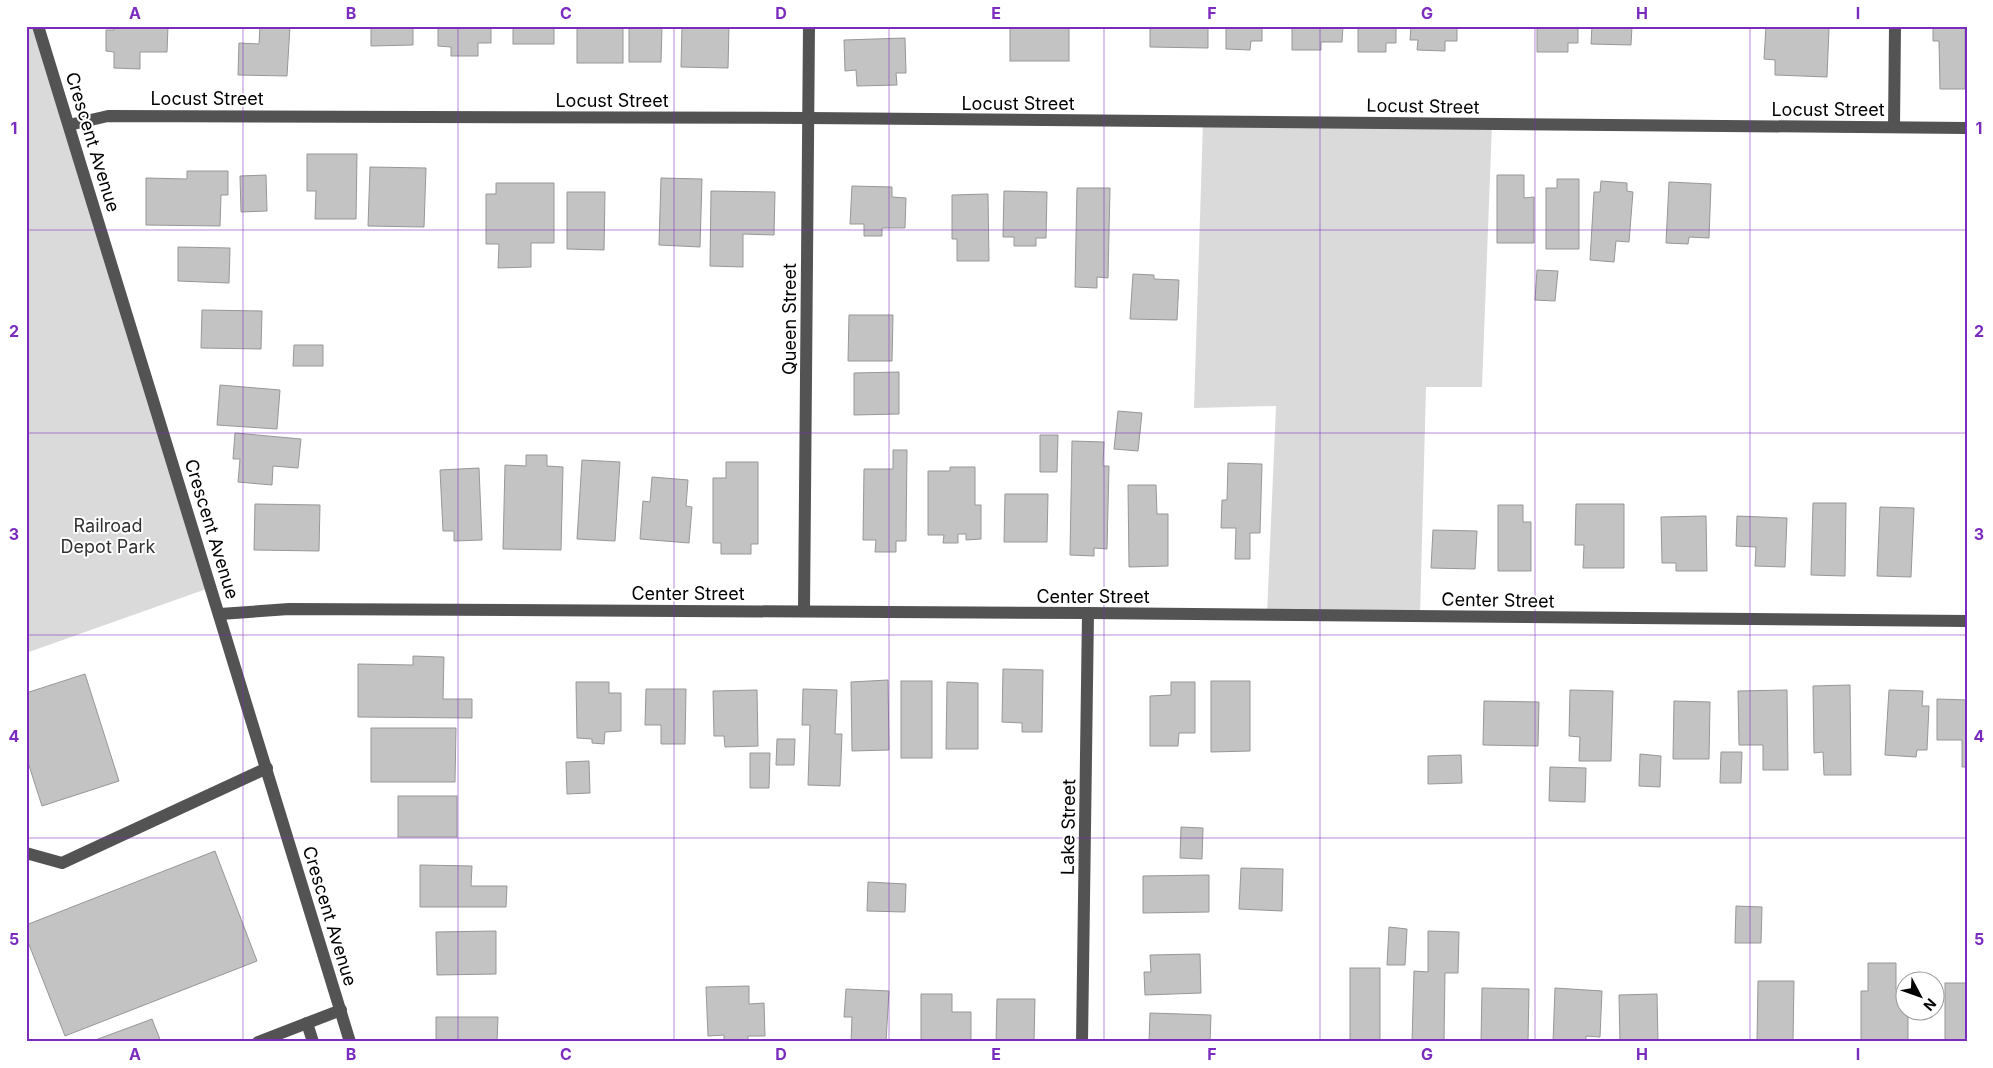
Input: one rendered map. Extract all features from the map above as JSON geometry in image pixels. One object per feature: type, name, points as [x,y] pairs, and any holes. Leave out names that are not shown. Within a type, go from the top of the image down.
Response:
[{"type":"street","name":"Crescent Avenue","points":[[38,26],[350,1042]]},
{"type":"street","name":"Queen Street","points":[[804,611],[808,26]]},
{"type":"street","points":[[1894,127],[1895,26]]},
{"type":"street","name":"Locust Street","points":[[69,124],[108,116],[808,118],[1967,128]]},
{"type":"street","name":"Center Street","points":[[220,614],[289,609],[804,611],[1967,621]]},
{"type":"street","name":"Lake Street","points":[[1082,1042],[1088,613]]},
{"type":"street","points":[[26,853],[62,864],[267,768]]},
{"type":"street","points":[[258,1042],[341,1010]]},
{"type":"street","points":[[307,1023],[313,1042]]},
{"type":"green space","name":"Railroad Depot Park","points":[[26,26],[38,26],[212,587],[26,653]]},
{"type":"green space","points":[[1203,122],[1492,124],[1482,387],[1426,387],[1420,616],[1267,615],[1276,406],[1194,408]]},
{"type":"building","points":[[114,26],[168,26],[167,52],[140,52],[140,69],[114,68],[114,52],[106,51],[106,30],[114,30]]},
{"type":"building","points":[[260,26],[290,26],[287,76],[238,75],[239,43],[259,44]]},
{"type":"building","points":[[371,26],[413,26],[413,45],[371,46]]},
{"type":"building","points":[[438,26],[491,26],[491,43],[478,43],[478,56],[451,56],[451,47],[438,46]]},
{"type":"building","points":[[513,26],[554,26],[554,44],[513,44]]},
{"type":"building","points":[[577,26],[623,26],[623,63],[577,63]]},
{"type":"building","points":[[629,26],[662,26],[661,62],[629,62]]},
{"type":"building","points":[[682,26],[729,26],[728,68],[681,67]]},
{"type":"building","points":[[1010,26],[1069,26],[1069,61],[1010,61]]},
{"type":"building","points":[[1150,26],[1208,26],[1208,48],[1150,47]]},
{"type":"building","points":[[1226,26],[1262,26],[1262,41],[1251,41],[1250,50],[1226,49]]},
{"type":"building","points":[[1292,26],[1343,26],[1342,42],[1321,42],[1321,50],[1292,50]]},
{"type":"building","points":[[1358,26],[1396,26],[1396,43],[1386,43],[1386,52],[1358,52]]},
{"type":"building","points":[[1411,26],[1457,26],[1457,41],[1445,41],[1445,51],[1417,50],[1418,40],[1410,40]]},
{"type":"building","points":[[1537,26],[1578,26],[1578,43],[1568,43],[1568,52],[1537,52]]},
{"type":"building","points":[[1592,26],[1632,26],[1631,45],[1591,44]]},
{"type":"building","points":[[1766,26],[1829,28],[1827,77],[1775,75],[1775,60],[1764,59]]},
{"type":"building","points":[[1933,26],[1965,26],[1965,89],[1940,89],[1939,41],[1933,41]]},
{"type":"building","points":[[905,38],[906,73],[896,73],[897,85],[857,86],[856,70],[845,71],[844,40]]},
{"type":"building","points":[[307,154],[357,154],[356,219],[315,219],[316,191],[307,191]]},
{"type":"building","points":[[370,167],[426,168],[424,227],[368,226]]},
{"type":"building","points":[[187,171],[228,171],[228,195],[221,195],[220,226],[146,225],[146,178],[187,179]]},
{"type":"building","points":[[266,175],[267,211],[241,212],[240,176]]},
{"type":"building","points":[[1497,175],[1524,175],[1524,198],[1534,197],[1534,243],[1497,243]]},
{"type":"building","points":[[661,178],[702,179],[700,247],[659,245]]},
{"type":"building","points":[[1557,179],[1579,179],[1579,249],[1546,249],[1546,188],[1557,188]]},
{"type":"building","points":[[1601,181],[1627,183],[1627,191],[1633,192],[1629,242],[1616,241],[1614,262],[1590,260],[1594,192],[1600,192]]},
{"type":"building","points":[[1669,182],[1711,184],[1709,238],[1689,237],[1688,244],[1666,243]]},
{"type":"building","points":[[496,183],[554,183],[554,243],[531,243],[531,267],[498,268],[499,244],[486,244],[486,194],[496,194]]},
{"type":"building","points":[[852,186],[892,187],[892,197],[906,198],[905,228],[882,228],[882,236],[864,236],[864,224],[850,224]]},
{"type":"building","points":[[1077,188],[1110,188],[1108,278],[1097,277],[1097,288],[1075,287]]},
{"type":"building","points":[[711,191],[775,192],[774,235],[743,234],[743,267],[710,266]]},
{"type":"building","points":[[1004,191],[1047,192],[1046,238],[1036,238],[1036,246],[1014,246],[1014,237],[1003,237]]},
{"type":"building","points":[[567,192],[605,192],[604,250],[567,249]]},
{"type":"building","points":[[988,194],[989,261],[957,261],[957,239],[952,239],[952,195]]},
{"type":"building","points":[[178,247],[230,248],[229,283],[178,281]]},
{"type":"building","points":[[1537,270],[1558,271],[1555,301],[1535,300]]},
{"type":"building","points":[[1133,274],[1154,275],[1154,279],[1179,280],[1177,320],[1130,319]]},
{"type":"building","points":[[202,310],[262,311],[261,349],[201,348]]},
{"type":"building","points":[[849,315],[893,315],[892,361],[848,361]]},
{"type":"building","points":[[294,345],[323,345],[323,366],[293,366]]},
{"type":"building","points":[[899,372],[899,414],[854,415],[854,373]]},
{"type":"building","points":[[220,385],[280,390],[277,429],[217,425]]},
{"type":"building","points":[[1118,411],[1142,413],[1138,451],[1114,449]]},
{"type":"building","points":[[235,433],[301,439],[298,468],[273,466],[272,485],[238,482],[240,459],[233,459]]},
{"type":"building","points":[[1040,435],[1058,435],[1057,472],[1040,472]]},
{"type":"building","points":[[1072,441],[1104,442],[1103,466],[1109,466],[1107,549],[1094,548],[1094,556],[1070,555]]},
{"type":"building","points":[[893,450],[907,450],[906,541],[896,541],[896,552],[875,552],[876,540],[863,540],[864,469],[893,469]]},
{"type":"building","points":[[526,455],[547,455],[547,466],[563,467],[561,550],[503,549],[505,465],[526,466]]},
{"type":"building","points":[[582,460],[620,462],[615,541],[577,539]]},
{"type":"building","points":[[726,462],[758,462],[758,544],[751,544],[751,554],[721,554],[721,543],[713,543],[713,478],[726,478]]},
{"type":"building","points":[[1228,463],[1262,464],[1260,533],[1250,533],[1250,559],[1235,559],[1236,528],[1221,528],[1222,500],[1227,500]]},
{"type":"building","points":[[950,467],[975,467],[975,505],[981,505],[981,539],[966,540],[966,534],[958,534],[958,543],[943,543],[944,535],[928,535],[928,471],[950,471]]},
{"type":"building","points":[[479,468],[482,540],[454,541],[454,531],[443,531],[440,470]]},
{"type":"building","points":[[652,477],[688,480],[686,506],[692,507],[689,543],[640,539],[643,501],[650,502]]},
{"type":"building","points":[[1128,485],[1156,485],[1157,514],[1168,514],[1168,566],[1129,567]]},
{"type":"building","points":[[1005,494],[1048,494],[1047,542],[1004,542]]},
{"type":"building","points":[[1813,503],[1846,503],[1845,576],[1811,575]]},
{"type":"building","points":[[255,504],[320,505],[319,551],[254,550]]},
{"type":"building","points":[[1576,504],[1624,504],[1624,568],[1583,568],[1584,545],[1575,545]]},
{"type":"building","points":[[1498,505],[1523,505],[1523,522],[1531,522],[1531,571],[1498,571]]},
{"type":"building","points":[[1880,507],[1914,508],[1911,577],[1877,576]]},
{"type":"building","points":[[1706,516],[1707,571],[1676,571],[1676,563],[1662,563],[1661,517]]},
{"type":"building","points":[[1737,516],[1787,518],[1785,567],[1755,566],[1756,547],[1736,546]]},
{"type":"building","points":[[1433,530],[1477,531],[1475,569],[1431,568]]},
{"type":"building","points":[[413,656],[444,657],[443,699],[472,699],[472,718],[358,717],[358,664],[413,665]]},
{"type":"building","points":[[1003,669],[1043,670],[1042,732],[1022,732],[1022,723],[1002,722]]},
{"type":"building","points":[[85,674],[119,781],[42,806],[26,756],[26,693]]},
{"type":"building","points":[[888,680],[889,750],[852,751],[851,682]]},
{"type":"building","points":[[901,681],[932,681],[932,758],[901,758]]},
{"type":"building","points":[[1211,681],[1250,681],[1250,751],[1211,752]]},
{"type":"building","points":[[576,682],[609,682],[609,693],[621,693],[621,731],[605,732],[604,744],[592,743],[592,739],[577,738]]},
{"type":"building","points":[[947,682],[978,683],[978,749],[946,749]]},
{"type":"building","points":[[1171,682],[1195,682],[1195,733],[1179,733],[1178,746],[1150,746],[1150,696],[1171,695]]},
{"type":"building","points":[[1850,685],[1851,775],[1824,775],[1823,752],[1814,753],[1813,686]]},
{"type":"building","points":[[646,689],[686,689],[685,744],[661,744],[661,725],[645,725]]},
{"type":"building","points":[[803,689],[837,690],[835,734],[842,734],[840,786],[808,785],[810,725],[802,725]]},
{"type":"building","points":[[757,690],[758,746],[725,747],[724,736],[714,736],[713,691]]},
{"type":"building","points":[[1570,690],[1613,691],[1611,761],[1579,761],[1580,737],[1569,736]]},
{"type":"building","points":[[1787,690],[1788,770],[1763,770],[1763,745],[1739,745],[1738,691]]},
{"type":"building","points":[[1889,690],[1923,691],[1922,706],[1929,706],[1927,750],[1917,750],[1916,757],[1885,755]]},
{"type":"building","points":[[1937,699],[1967,700],[1967,767],[1962,767],[1962,740],[1937,740]]},
{"type":"building","points":[[1484,701],[1539,702],[1538,746],[1483,745]]},
{"type":"building","points":[[1674,701],[1710,702],[1709,759],[1673,759]]},
{"type":"building","points":[[371,728],[456,728],[455,782],[371,782]]},
{"type":"building","points":[[777,739],[795,739],[794,765],[776,765]]},
{"type":"building","points":[[1721,752],[1742,752],[1741,783],[1720,783]]},
{"type":"building","points":[[750,753],[770,753],[769,788],[750,788]]},
{"type":"building","points":[[1640,754],[1661,756],[1660,787],[1639,786]]},
{"type":"building","points":[[1461,755],[1462,783],[1428,784],[1428,756]]},
{"type":"building","points":[[589,761],[590,793],[567,794],[566,762]]},
{"type":"building","points":[[1550,767],[1586,768],[1585,802],[1549,801]]},
{"type":"building","points":[[398,796],[457,796],[457,837],[398,837]]},
{"type":"building","points":[[1181,827],[1203,828],[1202,859],[1180,858]]},
{"type":"building","points":[[215,851],[257,961],[65,1036],[26,937],[26,925]]},
{"type":"building","points":[[420,865],[472,866],[471,886],[507,886],[506,907],[420,907]]},
{"type":"building","points":[[1241,868],[1283,869],[1282,911],[1239,909]]},
{"type":"building","points":[[1209,875],[1209,912],[1143,913],[1143,876]]},
{"type":"building","points":[[868,882],[906,884],[905,912],[867,911]]},
{"type":"building","points":[[1736,906],[1762,907],[1761,943],[1735,943]]},
{"type":"building","points":[[1389,927],[1407,929],[1405,965],[1387,965]]},
{"type":"building","points":[[496,931],[496,974],[437,975],[436,932]]},
{"type":"building","points":[[1428,931],[1459,932],[1458,973],[1445,973],[1444,1042],[1412,1042],[1414,971],[1428,972]]},
{"type":"building","points":[[1200,954],[1201,993],[1145,995],[1144,972],[1151,972],[1150,955]]},
{"type":"building","points":[[1868,963],[1896,963],[1896,1020],[1908,1020],[1908,1042],[1861,1042],[1861,991],[1868,991]]},
{"type":"building","points":[[1350,968],[1380,968],[1380,1042],[1350,1042]]},
{"type":"building","points":[[1758,981],[1794,981],[1793,1042],[1757,1042]]},
{"type":"building","points":[[1946,983],[1967,983],[1967,1042],[1945,1042]]},
{"type":"building","points":[[749,986],[749,1004],[764,1003],[765,1036],[748,1036],[748,1040],[724,1041],[724,1035],[708,1036],[706,987]]},
{"type":"building","points":[[1482,988],[1529,989],[1528,1042],[1481,1042]]},
{"type":"building","points":[[1555,988],[1602,991],[1600,1037],[1586,1036],[1586,1042],[1553,1042]]},
{"type":"building","points":[[846,989],[889,991],[886,1042],[851,1042],[852,1017],[844,1017]]},
{"type":"building","points":[[921,994],[952,994],[952,1012],[971,1012],[971,1042],[921,1042]]},
{"type":"building","points":[[1657,994],[1658,1042],[1620,1042],[1619,995]]},
{"type":"building","points":[[997,999],[1035,999],[1034,1042],[996,1042]]},
{"type":"building","points":[[1150,1013],[1211,1015],[1210,1042],[1149,1042]]},
{"type":"building","points":[[436,1017],[498,1017],[497,1042],[436,1042]]},
{"type":"building","points":[[152,1019],[161,1042],[90,1042]]}]
